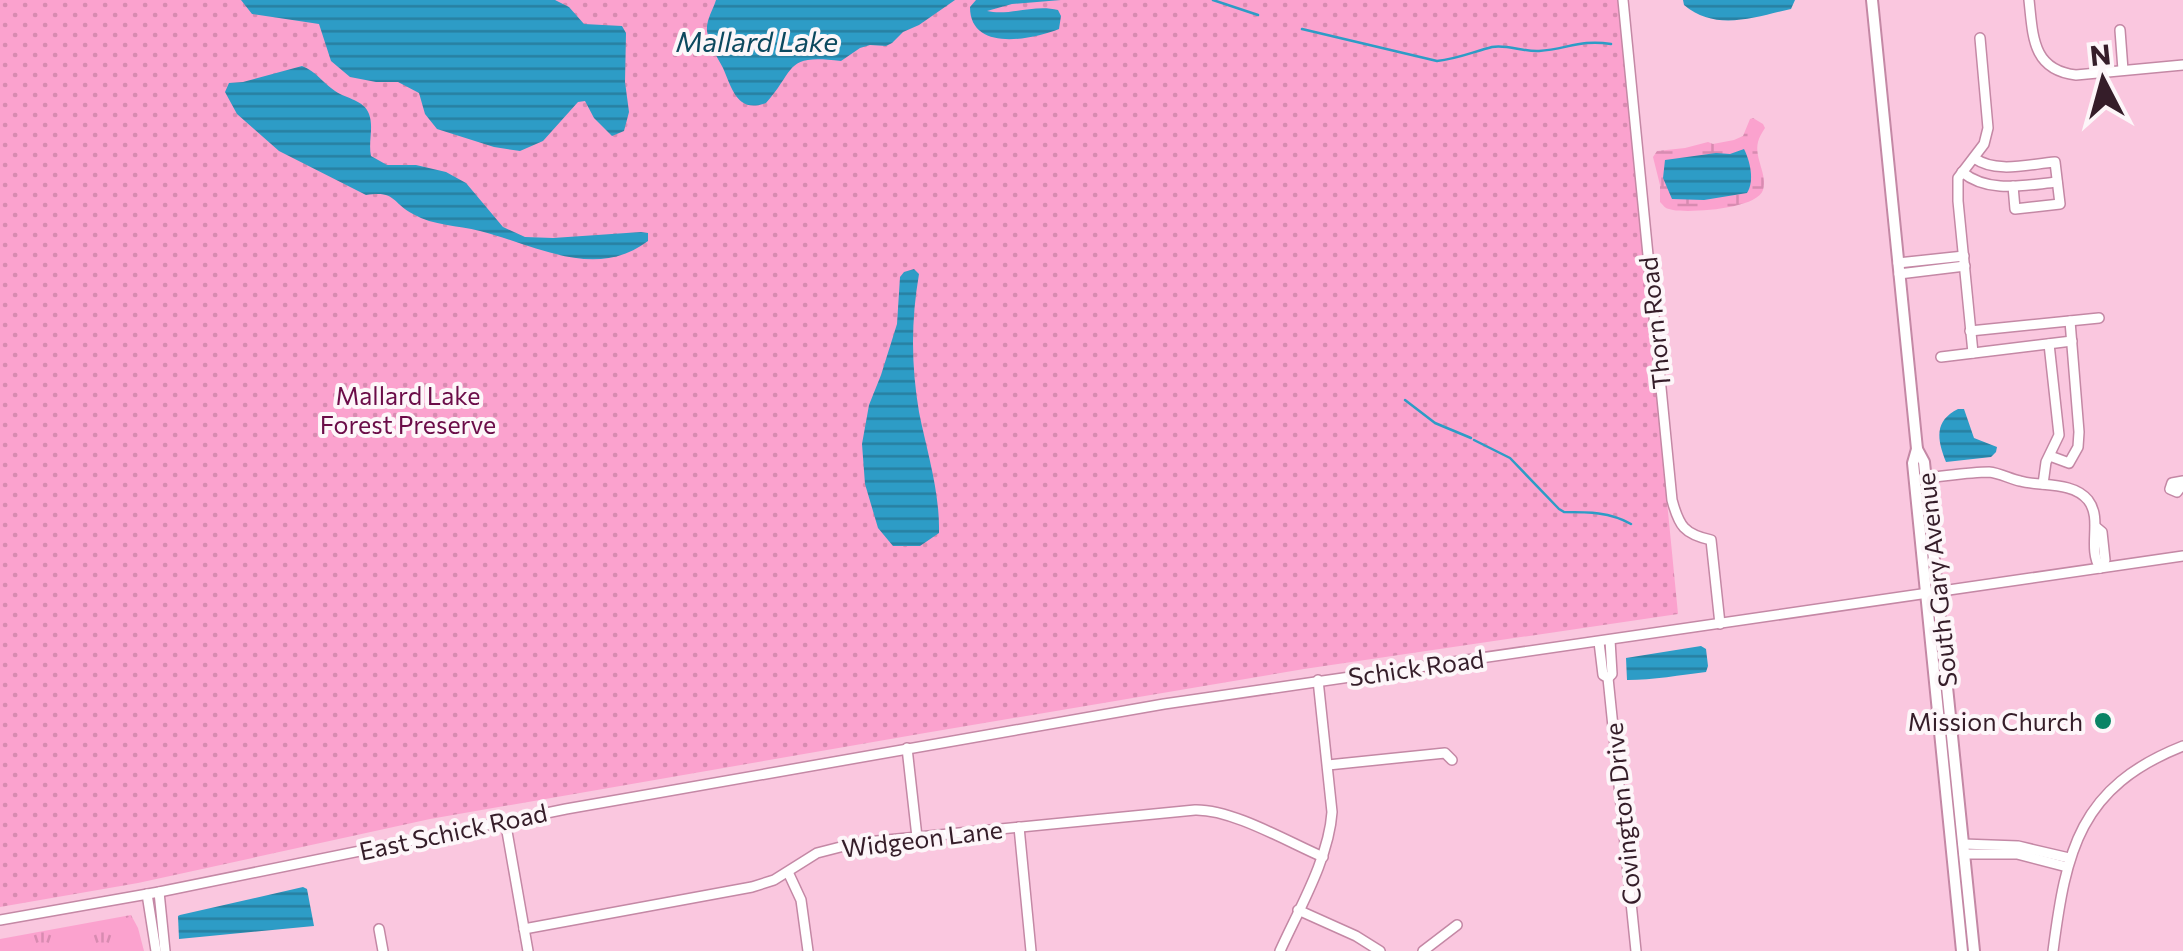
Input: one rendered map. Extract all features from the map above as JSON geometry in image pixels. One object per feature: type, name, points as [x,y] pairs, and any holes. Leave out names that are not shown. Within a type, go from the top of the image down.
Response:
[{"type":"main road","name":"South Gary Avenue","points":[[1872,0],[1917,449],[1913,463],[1974,951]]},
{"type":"main road","name":"South Gary Avenue","points":[[1917,449],[1926,478],[1962,951]]},
{"type":"street","name":"Thorn Road","points":[[1623,0],[1672,500],[1680,525],[1696,537],[1711,540],[1720,624]]},
{"type":"street","points":[[2029,0],[2034,42],[2047,64],[2060,71],[2076,75],[2183,65]]},
{"type":"street","points":[[2120,30],[2124,70]]},
{"type":"street","points":[[1973,353],[1958,178],[1984,144],[1988,128],[1980,38]]},
{"type":"street","points":[[1974,158],[1996,168],[2055,162],[2060,204],[2015,209],[2013,186]]},
{"type":"street","points":[[1962,172],[1987,186],[2058,182]]},
{"type":"street","points":[[1899,268],[1964,261]]},
{"type":"street","points":[[1970,331],[2099,318]]},
{"type":"street","points":[[2050,456],[2069,463],[2078,447],[2070,321]]},
{"type":"street","points":[[1941,357],[2072,341]]},
{"type":"street","points":[[2043,484],[2046,462],[2058,435],[2050,344]]},
{"type":"street","points":[[1926,478],[1989,472],[2076,492],[2088,501],[2096,528],[2093,533],[2100,568]]},
{"type":"street","name":"Schick Road","points":[[907,748],[1318,680],[2183,556]]},
{"type":"street","name":"Covington Drive","points":[[1604,641],[1603,675],[1608,678],[1636,951]]},
{"type":"street","points":[[1280,951],[1323,858],[1331,829],[1318,680]]},
{"type":"street","points":[[2053,951],[2068,863],[2088,817],[2118,784],[2147,763],[2183,746]]},
{"type":"street","points":[[907,748],[917,836]]},
{"type":"street","name":"East Schick Road","points":[[0,920],[153,893],[504,820],[907,748]]},
{"type":"street","points":[[1328,765],[1445,753],[1452,760]]},
{"type":"street","name":"Widgeon Lane","points":[[524,929],[752,887],[840,846],[1205,810],[1232,816],[1323,858]]},
{"type":"street","points":[[504,820],[528,951]]},
{"type":"street","points":[[1019,827],[1031,951]]},
{"type":"street","points":[[1964,849],[2018,846],[2068,863]]},
{"type":"street","points":[[788,872],[801,900],[808,951]]},
{"type":"street","points":[[153,893],[156,951]]},
{"type":"street","points":[[153,893],[165,951]]},
{"type":"street","points":[[1298,910],[1380,951]]},
{"type":"street","points":[[1423,951],[1457,925]]},
{"type":"street","points":[[379,929],[382,951]]},
{"type":"green space","name":"Mallard Lake Forest Preserve","points":[[0,0],[1618,0],[1678,614],[1304,669],[430,819],[138,883],[0,907]]},
{"type":"green space","points":[[1753,118],[1765,128],[1757,148],[1764,178],[1758,196],[1749,202],[1708,210],[1664,207],[1653,157],[1657,151],[1734,140],[1743,136]]},
{"type":"green space","points":[[131,915],[144,951],[0,951],[0,939]]},
{"type":"water","points":[[241,0],[555,0],[569,7],[584,24],[622,26],[626,33],[629,112],[624,131],[612,136],[594,118],[585,101],[578,102],[543,141],[520,151],[437,129],[425,114],[419,93],[398,82],[350,77],[331,61],[319,24],[252,14]]},
{"type":"water","name":"Mallard Lake","points":[[716,0],[955,0],[886,46],[860,48],[841,61],[800,62],[766,103],[748,105],[733,91],[710,41],[708,23]]},
{"type":"water","points":[[976,0],[1061,0],[1012,4],[987,11],[1058,10],[1059,29],[1019,39],[991,37],[973,21],[970,7]]},
{"type":"water","points":[[1683,0],[1795,0],[1791,9],[1722,20],[1696,13]]},
{"type":"water","points":[[302,66],[367,109],[371,156],[387,165],[416,165],[446,172],[466,183],[503,227],[525,237],[641,232],[648,233],[648,241],[628,253],[607,258],[586,259],[544,251],[421,218],[389,196],[366,195],[279,151],[237,114],[225,92],[229,83]]},
{"type":"water","points":[[1744,149],[1751,171],[1747,193],[1704,200],[1672,199],[1663,178],[1665,160],[1730,154]]},
{"type":"water","points":[[914,269],[919,274],[913,325],[914,377],[935,487],[939,533],[920,546],[893,546],[878,528],[865,484],[862,444],[869,405],[897,324],[900,277]]},
{"type":"water","points":[[1958,409],[1964,409],[1974,438],[1997,447],[1991,457],[1946,462],[1941,425]]},
{"type":"water","points":[[1701,646],[1706,649],[1706,672],[1627,680],[1626,658]]},
{"type":"water","points":[[307,889],[314,926],[179,939],[180,915]]},
{"type":"waterway","points":[[1213,0],[1258,15]]},
{"type":"waterway","points":[[1302,29],[1437,61],[1498,46],[1539,51],[1582,43],[1611,44]]},
{"type":"waterway","points":[[1405,400],[1435,423],[1471,438]]},
{"type":"waterway","points":[[1474,440],[1510,458],[1564,512],[1607,515],[1631,524]]},
{"type":"place","name":"Mission Church","points":[[2103,721]]}]
